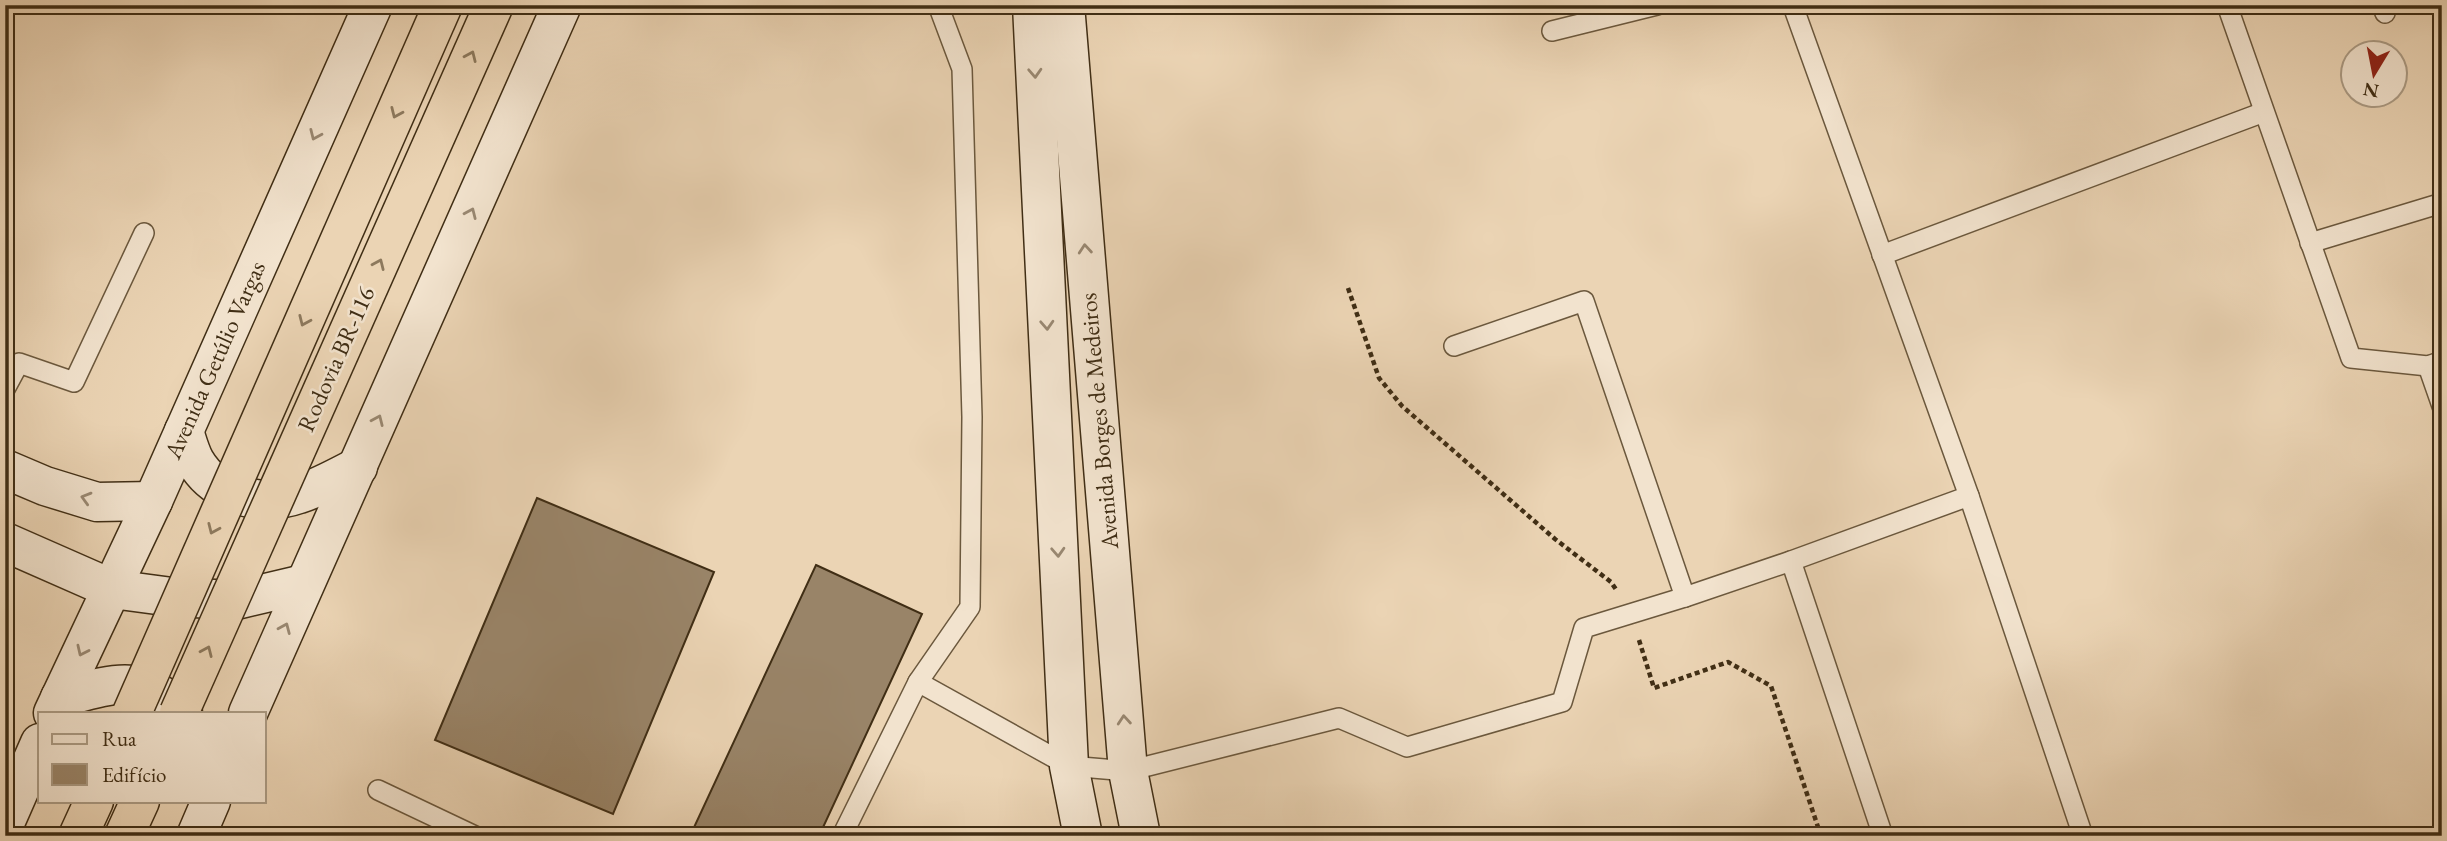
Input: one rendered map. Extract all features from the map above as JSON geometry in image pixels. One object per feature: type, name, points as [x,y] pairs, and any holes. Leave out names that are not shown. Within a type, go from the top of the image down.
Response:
[{"type":"highway","name":"Rodovia BR-116","points":[[132,712],[443,5]]},
{"type":"highway","name":"Rodovia BR-116","points":[[181,712],[494,5]]},
{"type":"highway","points":[[78,836],[94,802]]},
{"type":"highway","points":[[124,836],[140,802]]},
{"type":"main road","name":"Avenida Getúlio Vargas","points":[[57,706],[153,502],[373,5]]},
{"type":"main road","points":[[248,712],[562,5]]},
{"type":"main road","name":"Avenida Borges de Medeiros","points":[[1032,5],[1069,766],[1083,836]]},
{"type":"main road","name":"Avenida Borges de Medeiros","points":[[1065,5],[1128,771],[1141,836]]},
{"type":"main road","points":[[184,431],[194,460],[208,477],[223,489],[242,497],[271,500],[299,495],[358,467]]},
{"type":"main road","points":[[5,468],[45,486],[97,502],[153,502]]},
{"type":"main road","points":[[5,542],[111,589],[172,597],[236,600],[304,584]]},
{"type":"main road","points":[[57,706],[103,686],[139,684],[164,695],[180,712]]},
{"type":"main road","points":[[5,823],[38,748]]},
{"type":"main road","points":[[197,836],[211,802]]},
{"type":"lane","points":[[842,836],[918,682],[970,607],[972,417],[962,69],[937,5]]},
{"type":"lane","points":[[1552,31],[1657,5]]},
{"type":"lane","points":[[1790,5],[1793,6],[1969,496],[2083,836]]},
{"type":"lane","points":[[2227,5],[2351,358],[2435,364],[2442,406]]},
{"type":"lane","points":[[1882,255],[2264,112]]},
{"type":"lane","points":[[2310,243],[2442,202]]},
{"type":"lane","points":[[5,389],[19,363],[74,382],[144,233]]},
{"type":"lane","points":[[1454,346],[1584,302],[1685,597]]},
{"type":"lane","points":[[918,682],[1069,766],[1128,771],[1339,718],[1407,747],[1562,702],[1584,628],[1791,561],[1969,496]]},
{"type":"lane","points":[[1791,561],[1883,836]]},
{"type":"lane","points":[[378,790],[475,836]]},
{"type":"path","points":[[1348,288],[1379,378],[1402,406],[1555,539],[1611,582],[1631,613]]},
{"type":"path","points":[[1644,654],[1654,688],[1728,662],[1771,686],[1821,836]]},
{"type":"building","points":[[537,498],[714,572],[613,814],[435,740]]},
{"type":"building","points":[[816,565],[922,614],[819,836],[690,836]]}]
